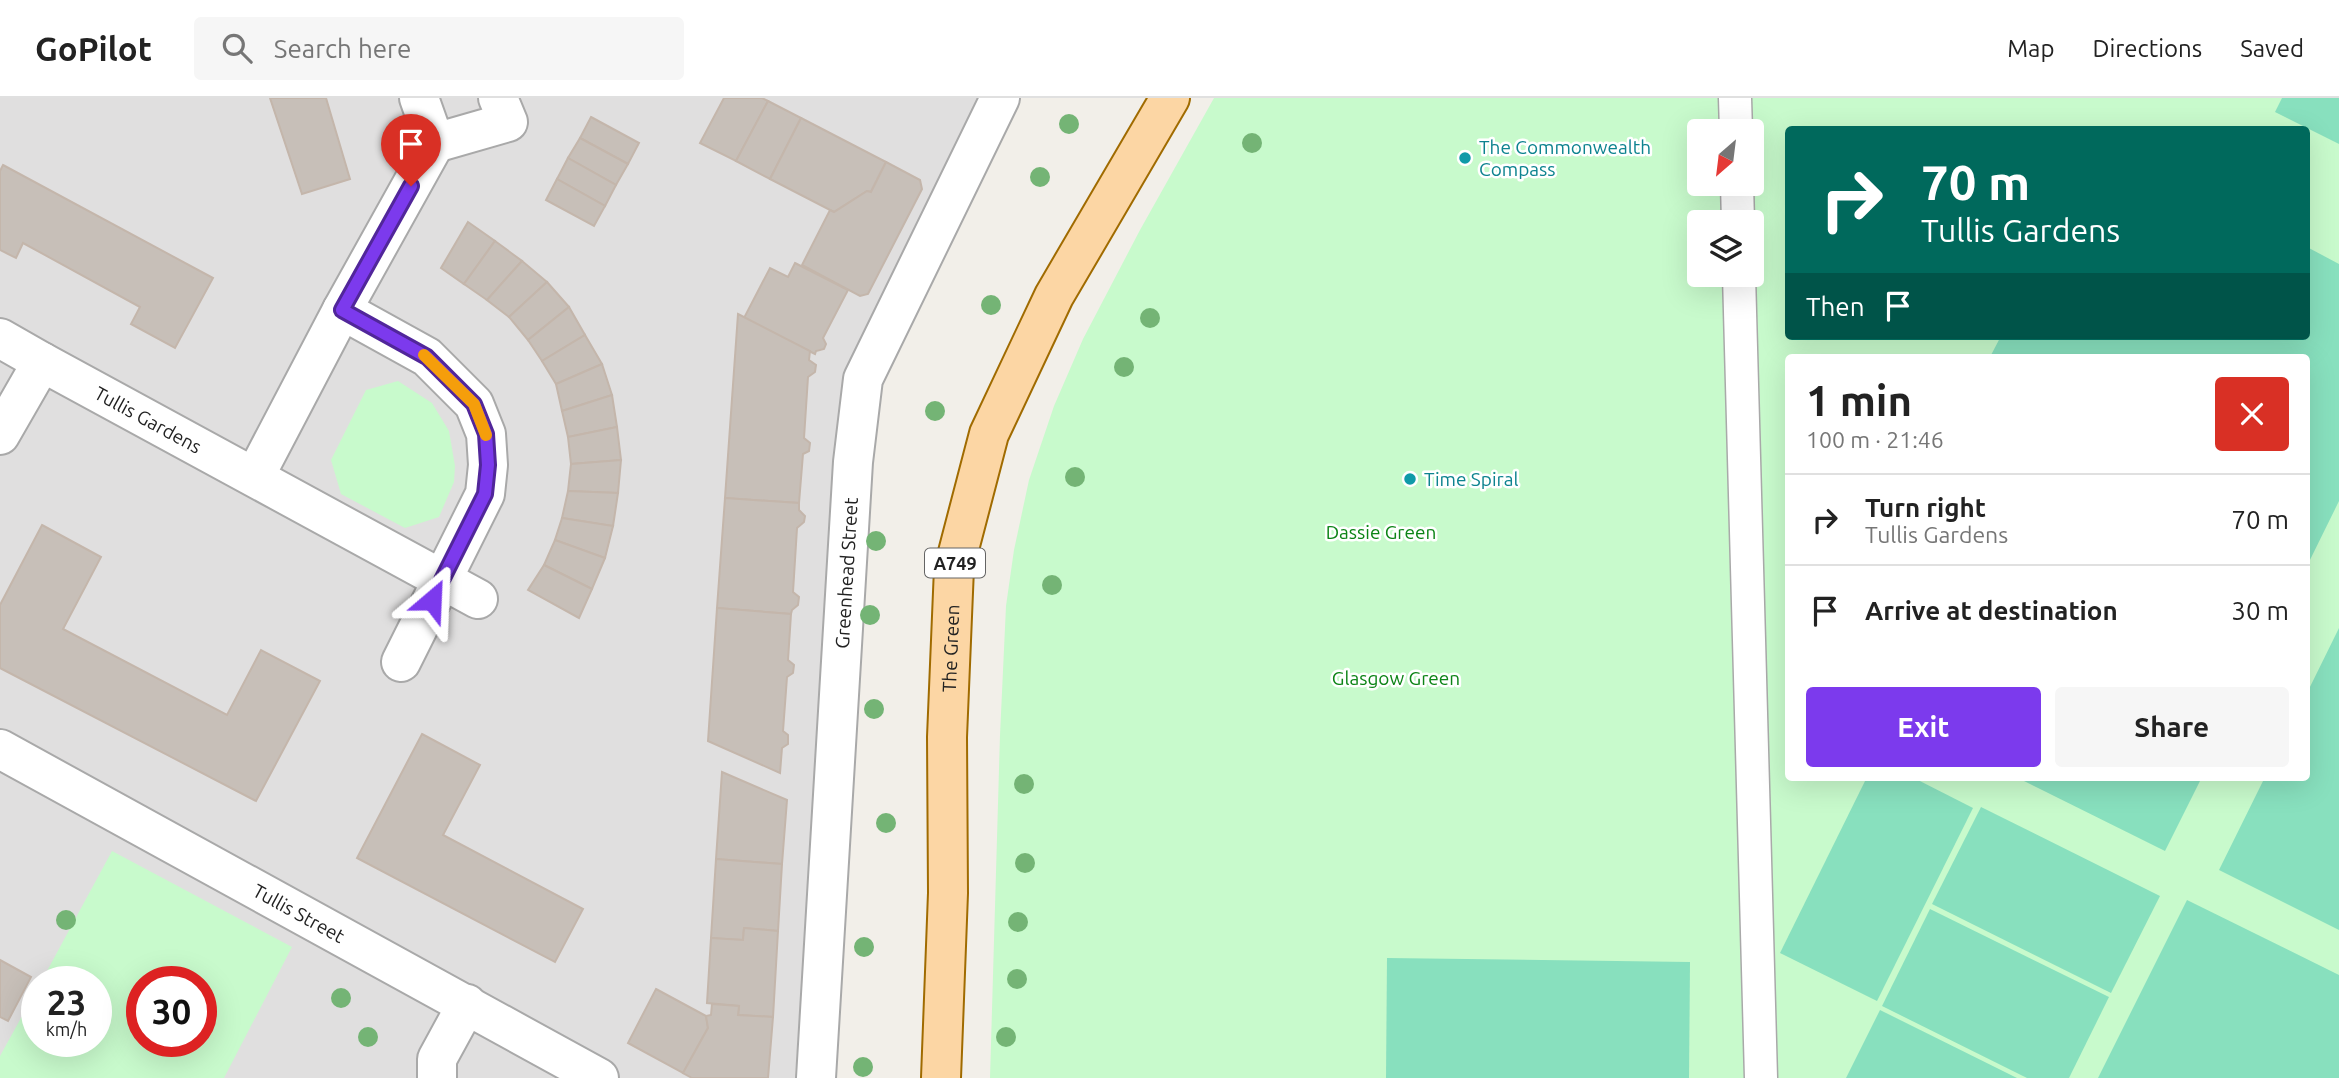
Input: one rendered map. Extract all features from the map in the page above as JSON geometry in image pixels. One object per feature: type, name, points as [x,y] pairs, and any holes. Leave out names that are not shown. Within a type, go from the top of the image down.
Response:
[{"type":"main road","name":"The Green","points":[[940,1078],[948,892],[947,737],[954,568],[989,434],[1054,296],[1170,98]]},
{"type":"street","points":[[419,98],[435,143]]},
{"type":"street","points":[[255,476],[342,310],[435,143],[508,122],[498,98]]},
{"type":"street","name":"Greenhead Street","points":[[816,1078],[853,462],[863,379],[999,98]]},
{"type":"street","points":[[1735,98],[1736,119]]},
{"type":"street","points":[[1739,287],[1761,1078]]},
{"type":"street","points":[[342,310],[427,357],[474,404],[486,434],[488,465],[485,494],[401,662]]},
{"type":"street","name":"Tullis Gardens","points":[[0,338],[478,599]]},
{"type":"street","points":[[0,435],[42,362]]},
{"type":"street","name":"Tullis Street","points":[[0,749],[599,1078]]},
{"type":"street","points":[[437,1078],[437,1059],[467,1004]]},
{"type":"shaded area","points":[[0,98],[989,98],[846,389],[795,1078],[0,1078]]},
{"type":"green space","name":"Glasgow Green","points":[[1214,98],[2339,98],[2339,1078],[990,1078],[1006,606],[1014,550],[1029,480],[1054,406],[1083,339]]},
{"type":"green space","points":[[2282,98],[2339,98],[2339,144],[2310,130],[2310,126],[2303,126],[2275,112]]},
{"type":"green space","points":[[2310,249],[2339,264],[2339,501],[2310,560],[2310,354],[1992,354],[1999,340],[2310,340]]},
{"type":"green space","points":[[398,381],[432,403],[449,431],[455,466],[454,482],[439,517],[405,528],[341,494],[331,460],[366,390]]},
{"type":"green space","points":[[2339,628],[2339,930],[2219,870],[2263,781],[2310,781],[2310,687]]},
{"type":"green space","points":[[1865,781],[1920,781],[1973,808],[1877,1001],[1780,953]]},
{"type":"green space","points":[[2024,781],[2200,781],[2165,851]]},
{"type":"green space","points":[[1981,807],[2160,896],[2111,993],[1932,904]]},
{"type":"green space","points":[[112,851],[292,947],[224,1078],[0,1078],[0,1056],[21,1018],[21,1057],[112,1057],[112,966],[50,966]]},
{"type":"green space","points":[[2187,900],[2339,975],[2339,1078],[2098,1078]]},
{"type":"green space","points":[[1930,909],[2109,997],[2069,1078],[2027,1078],[1882,1006]]},
{"type":"green space","points":[[1387,958],[1690,962],[1689,1078],[1386,1078]]},
{"type":"green space","points":[[1880,1010],[2017,1078],[1846,1078]]},
{"type":"building","points":[[270,98],[326,98],[350,179],[302,194]]},
{"type":"building","points":[[724,98],[762,98],[768,101],[736,161],[700,143]]},
{"type":"building","points":[[768,101],[801,118],[770,179],[736,161]]},
{"type":"building","points":[[591,117],[639,143],[628,164],[580,138]]},
{"type":"building","points":[[801,118],[886,162],[871,192],[867,191],[834,212],[770,179]]},
{"type":"building","points":[[580,138],[628,164],[616,185],[568,158]]},
{"type":"building","points":[[568,158],[616,185],[605,206],[557,179]]},
{"type":"building","points":[[886,162],[920,180],[922,189],[868,294],[860,296],[802,265],[830,210],[834,212],[867,191],[871,192]]},
{"type":"building","points":[[3,165],[213,278],[175,348],[131,324],[140,307],[23,243],[16,258],[0,250],[0,171]]},
{"type":"building","points":[[557,179],[605,206],[594,226],[546,200]]},
{"type":"building","points":[[468,222],[495,241],[464,284],[441,268]]},
{"type":"building","points":[[495,241],[522,261],[487,300],[464,284]]},
{"type":"building","points":[[522,261],[547,282],[509,317],[487,300]]},
{"type":"building","points":[[795,263],[848,290],[823,338],[826,344],[824,349],[816,351],[815,354],[744,318],[770,268],[788,277]]},
{"type":"building","points":[[547,282],[569,307],[528,340],[509,317]]},
{"type":"building","points":[[569,307],[585,335],[542,361],[528,340]]},
{"type":"building","points":[[738,314],[810,351],[809,360],[816,365],[815,372],[808,377],[804,438],[810,443],[809,451],[803,454],[799,503],[725,498]]},
{"type":"building","points":[[585,335],[602,364],[556,384],[542,361]]},
{"type":"building","points":[[602,364],[612,395],[562,411],[556,384]]},
{"type":"building","points":[[612,395],[617,427],[568,437],[562,411]]},
{"type":"building","points":[[617,427],[621,460],[571,464],[568,437]]},
{"type":"building","points":[[621,460],[618,493],[568,491],[571,464]]},
{"type":"building","points":[[568,491],[618,493],[613,526],[562,518]]},
{"type":"building","points":[[725,498],[799,503],[799,510],[805,516],[804,522],[797,528],[793,592],[799,597],[798,605],[791,614],[717,608]]},
{"type":"building","points":[[562,518],[613,526],[605,558],[555,540]]},
{"type":"building","points":[[42,525],[101,557],[63,629],[227,715],[261,650],[320,681],[256,801],[0,668],[0,605]]},
{"type":"building","points":[[555,540],[605,558],[592,589],[544,565]]},
{"type":"building","points":[[544,565],[592,589],[579,618],[528,590]]},
{"type":"building","points":[[717,608],[791,614],[788,660],[794,665],[793,673],[787,677],[783,731],[788,735],[788,744],[782,748],[780,773],[708,741]]},
{"type":"building","points":[[422,734],[480,765],[443,835],[583,909],[555,962],[357,858]]},
{"type":"building","points":[[722,772],[787,800],[782,864],[716,859]]},
{"type":"building","points":[[716,859],[782,864],[778,931],[744,928],[743,940],[711,938]]},
{"type":"building","points":[[744,928],[778,931],[773,1017],[738,1015],[739,1006],[707,1003],[711,938],[743,940]]},
{"type":"building","points":[[0,960],[21,972],[21,996],[8,1021],[0,1017]]},
{"type":"building","points":[[656,989],[706,1016],[708,1028],[683,1073],[628,1043]]},
{"type":"building","points":[[712,1004],[739,1006],[738,1015],[773,1017],[768,1078],[692,1078],[683,1073],[708,1028],[706,1016],[711,1015]]},
{"type":"slow traffic","points":[[424,355],[474,404],[486,435]]},
{"type":"place","name":"The Commonwealth Compass","points":[[1465,158]]},
{"type":"place","name":"Time Spiral","points":[[1410,479]]},
{"type":"route","points":[[411,186],[342,310],[427,357],[474,404],[486,434],[488,465],[485,494],[432,600]]},
{"type":"park label","name":"Dassie Green","points":[[1381,532]]}]
